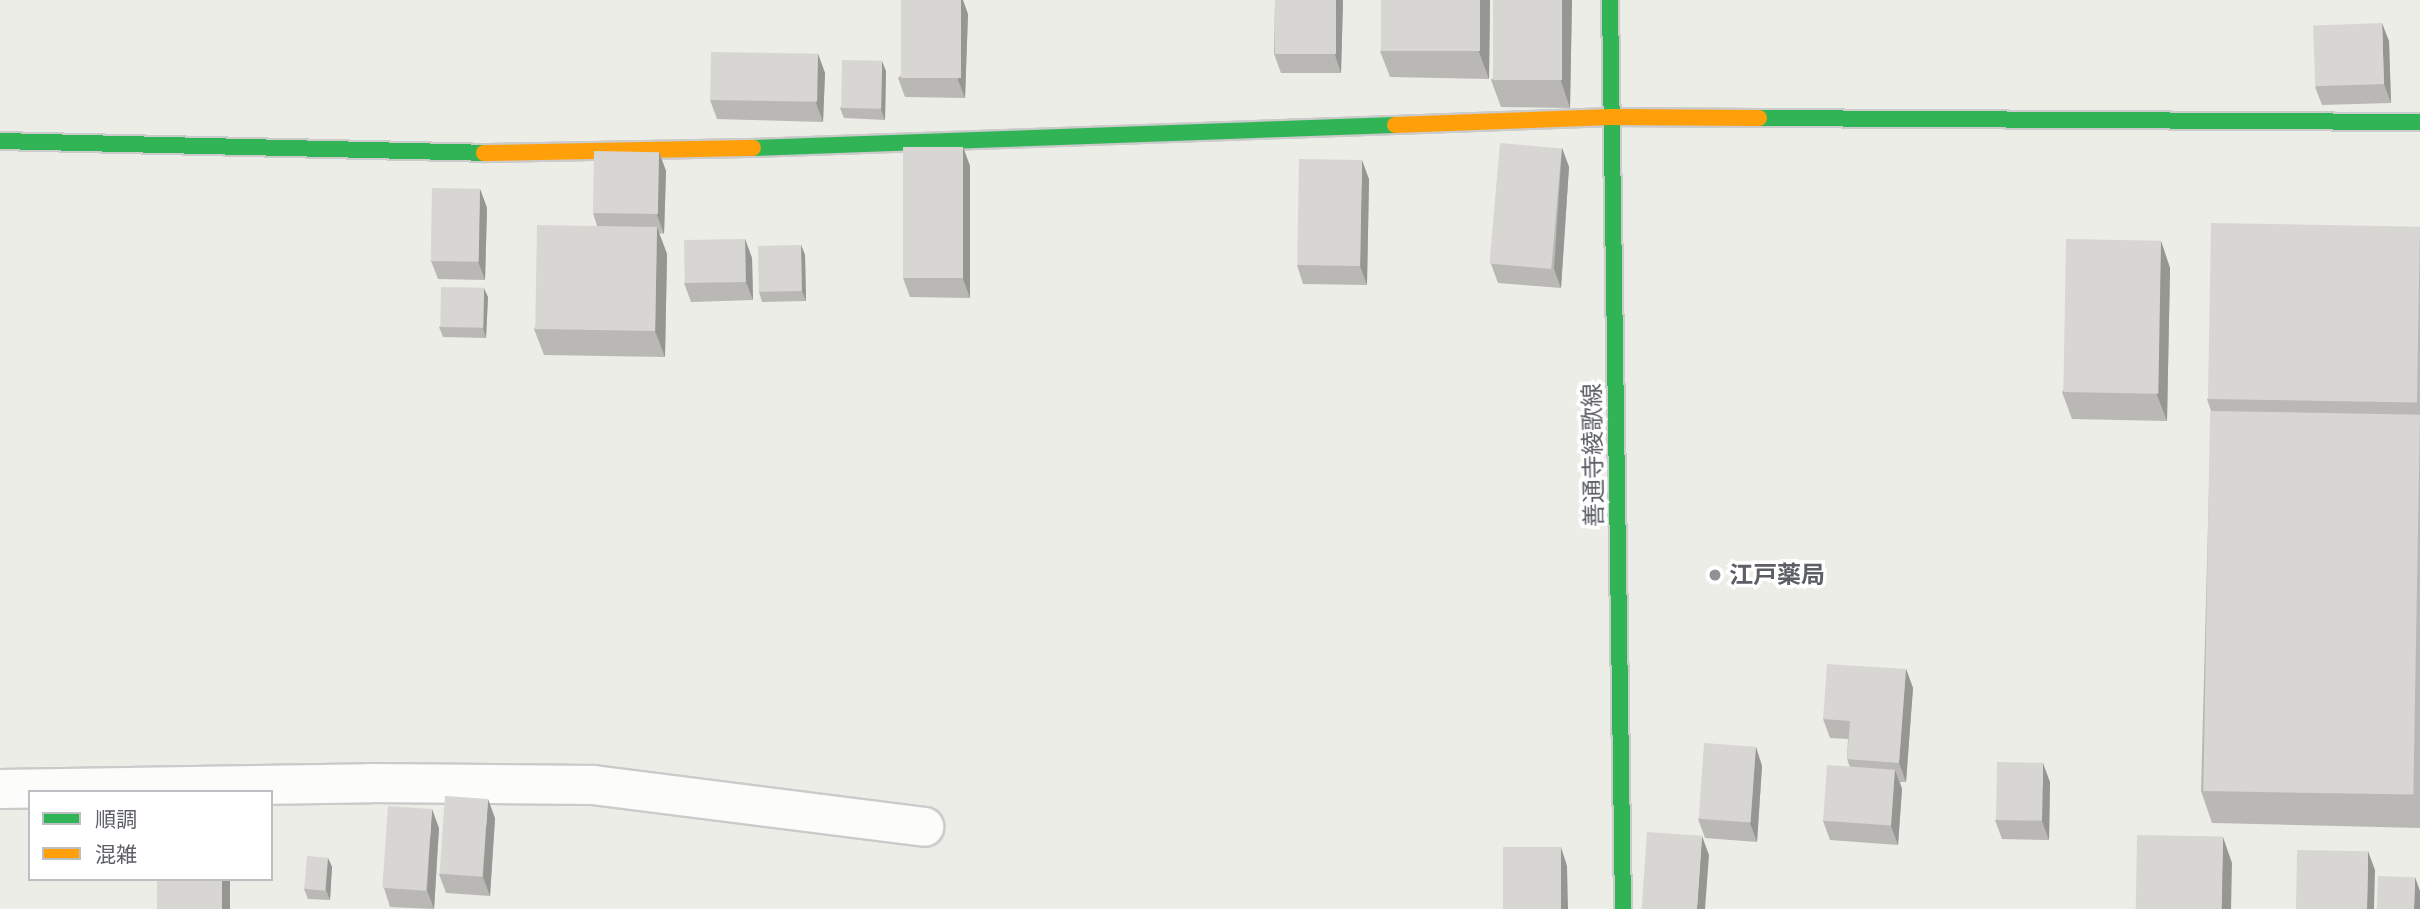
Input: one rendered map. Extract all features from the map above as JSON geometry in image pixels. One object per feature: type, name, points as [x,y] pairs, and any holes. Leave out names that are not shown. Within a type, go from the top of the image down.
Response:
[{"type":"street","name":"善通寺綾歌線","points":[[1610,0],[1623,909]]},
{"type":"street","points":[[0,141],[546,155],[1611,117],[2420,122]]},
{"type":"street","points":[[0,789],[369,783],[593,785],[924,827]]},
{"type":"building","points":[[901,0],[961,0],[961,78],[901,78]]},
{"type":"building","points":[[1275,0],[1336,0],[1336,54],[1275,54]]},
{"type":"building","points":[[1381,0],[1480,0],[1480,51],[1381,51]]},
{"type":"building","points":[[1493,0],[1562,0],[1562,80],[1493,80]]},
{"type":"building","points":[[2382,23],[2384,84],[2315,86],[2313,25]]},
{"type":"building","points":[[711,52],[818,54],[817,102],[710,100]]},
{"type":"building","points":[[842,60],[882,61],[881,109],[841,108]]},
{"type":"building","points":[[1500,143],[1562,148],[1551,269],[1489,264]]},
{"type":"building","points":[[903,147],[963,147],[963,278],[903,278]]},
{"type":"building","points":[[594,151],[659,152],[658,214],[593,213]]},
{"type":"building","points":[[1299,159],[1362,160],[1360,266],[1297,265]]},
{"type":"building","points":[[432,188],[480,189],[479,262],[431,261]]},
{"type":"building","points":[[2211,223],[2420,227],[2417,403],[2208,399]]},
{"type":"building","points":[[537,225],[657,227],[655,331],[535,329]]},
{"type":"building","points":[[745,239],[746,282],[685,283],[684,240]]},
{"type":"building","points":[[2066,239],[2161,241],[2158,394],[2063,392]]},
{"type":"building","points":[[801,245],[802,291],[759,292],[758,246]]},
{"type":"building","points":[[441,287],[484,288],[483,328],[440,327]]},
{"type":"building","points":[[2210,411],[2420,415],[2413,795],[2203,791]]},
{"type":"building","points":[[1827,664],[1906,669],[1899,763],[1847,759],[1850,721],[1823,719]]},
{"type":"building","points":[[1704,743],[1756,747],[1751,822],[1699,819]]},
{"type":"building","points":[[1997,762],[2043,763],[2042,821],[1996,820]]},
{"type":"building","points":[[1827,765],[1895,770],[1891,826],[1823,821]]},
{"type":"building","points":[[445,796],[488,799],[482,877],[440,874]]},
{"type":"building","points":[[388,806],[432,809],[426,891],[382,888]]},
{"type":"building","points":[[1647,832],[1702,836],[1697,909],[1642,909]]},
{"type":"building","points":[[2137,835],[2223,837],[2222,909],[2136,909]]},
{"type":"building","points":[[1503,847],[1561,847],[1561,909],[1503,909]]},
{"type":"building","points":[[2297,850],[2368,851],[2367,909],[2296,909]]},
{"type":"building","points":[[307,856],[328,858],[325,891],[304,889]]},
{"type":"building","points":[[2378,876],[2415,877],[2414,909],[2377,909]]},
{"type":"building","points":[[157,881],[222,881],[222,909],[157,909]]},
{"type":"traffic: fast","points":[[1610,0],[1623,909]]},
{"type":"traffic: fast","points":[[1759,118],[2420,122]]},
{"type":"traffic: fast","points":[[753,148],[1395,125]]},
{"type":"traffic: fast","points":[[0,141],[484,153]]},
{"type":"traffic: slow","points":[[1395,125],[1611,117],[1759,118]]},
{"type":"traffic: slow","points":[[484,153],[753,148]]},
{"type":"place","name":"江戸薬局","points":[[1715,575]]}]
